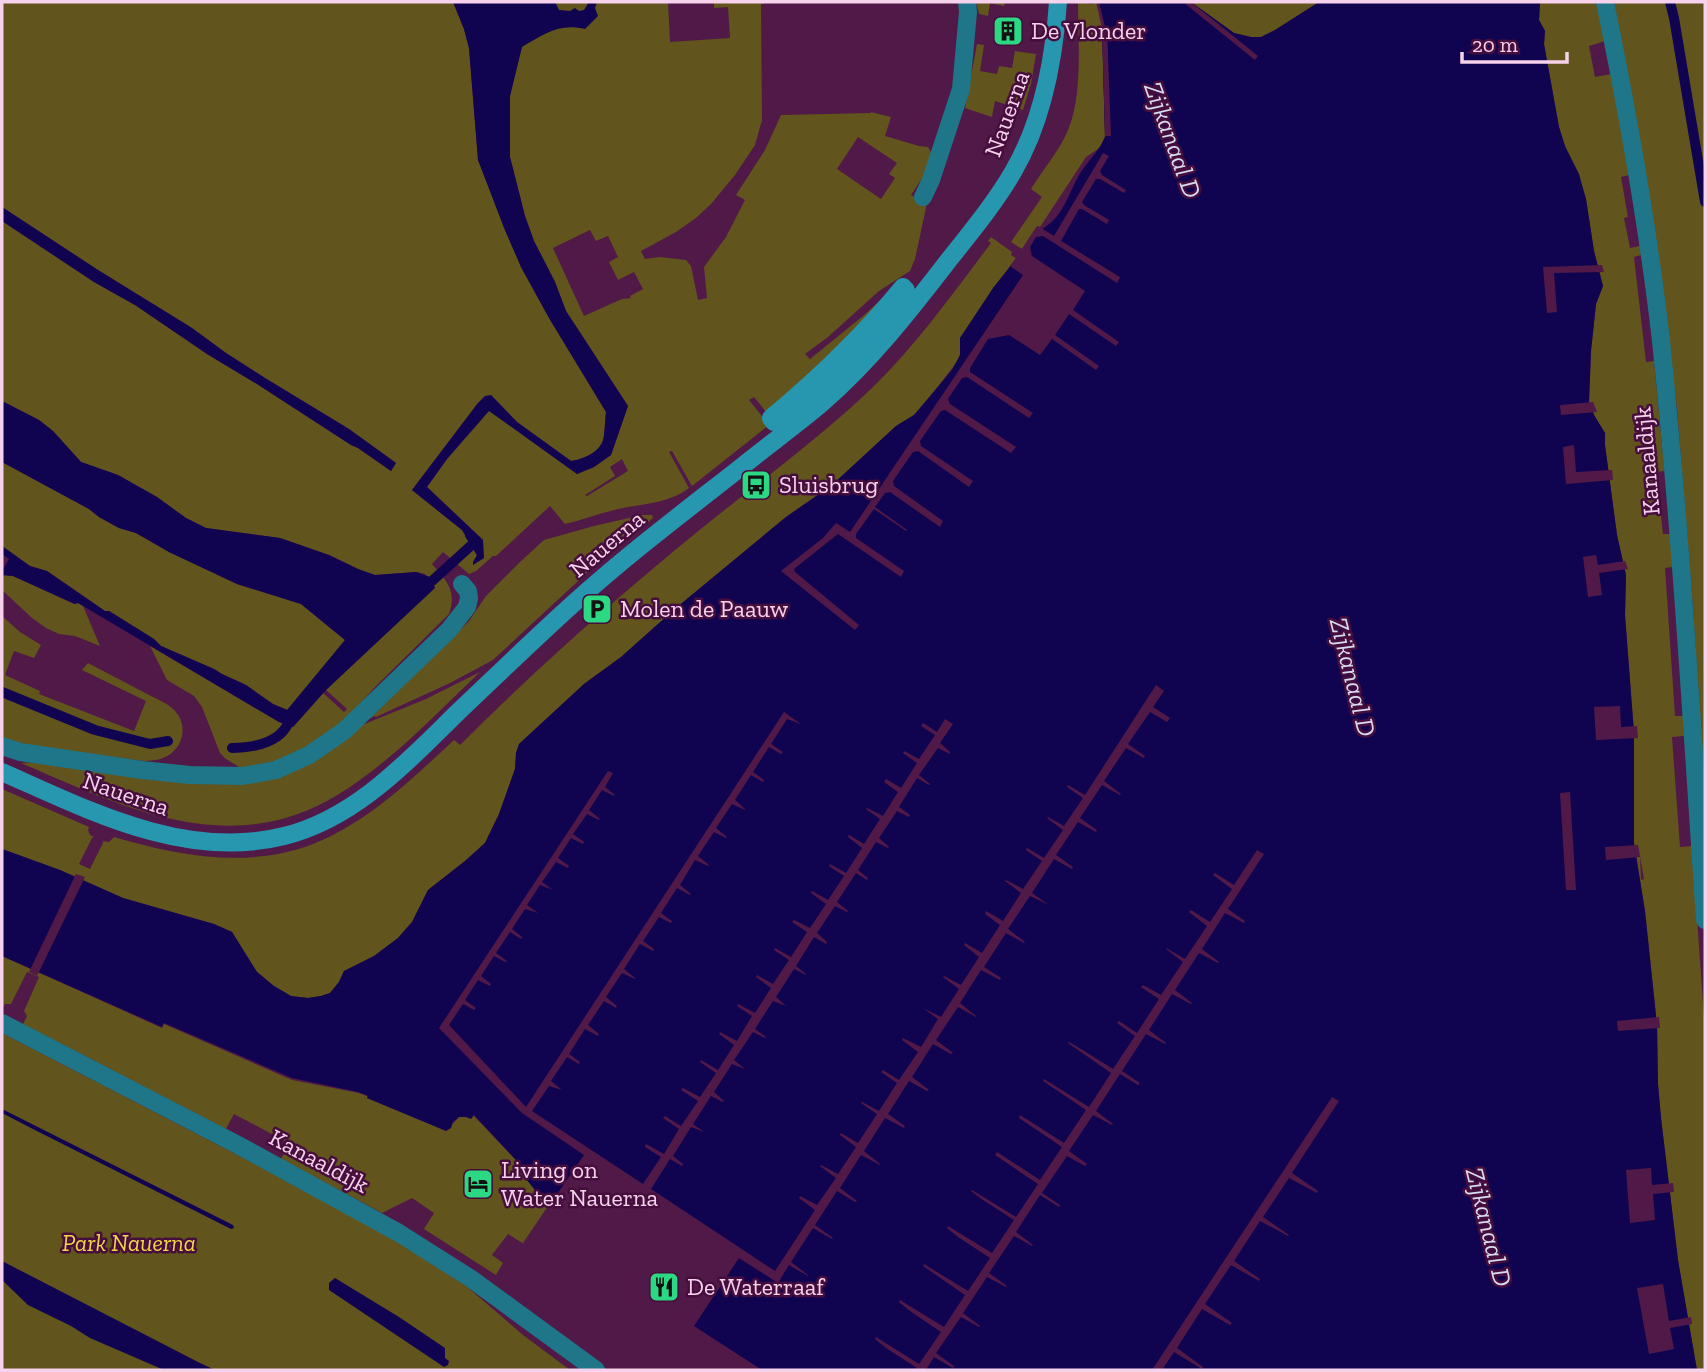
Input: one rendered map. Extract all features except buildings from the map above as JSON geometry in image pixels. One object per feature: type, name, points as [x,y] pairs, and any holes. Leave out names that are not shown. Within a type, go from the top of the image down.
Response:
[{"type":"street","name":"Nauerna","points":[[923,197],[935,171],[961,89],[967,2]]},
{"type":"street","name":"Nauerna","points":[[2,772],[125,824],[206,841],[244,842],[284,836],[328,820],[357,801],[396,772],[540,634],[616,566],[811,411],[879,348],[916,304],[1013,172],[1028,143],[1041,106],[1053,47],[1058,2]]},
{"type":"street","name":"Kanaaldijk","points":[[1605,2],[1643,206],[1660,338],[1673,463],[1705,920]]},
{"type":"street","points":[[903,288],[906,290],[868,336],[842,362],[774,422],[771,418],[836,362],[903,288]]},
{"type":"street","name":"Nauerna","points":[[2,746],[20,752],[190,775],[243,776],[276,770],[309,755],[344,731],[449,630],[467,607],[468,591],[462,584]]},
{"type":"street","name":"Kanaaldijk","points":[[2,1023],[238,1145],[398,1233],[470,1278],[596,1370]]},
{"type":"green space","points":[[2,2],[453,2],[469,48],[478,160],[521,267],[606,412],[600,446],[587,456],[571,461],[517,422],[491,395],[478,403],[412,490],[462,530],[477,556],[483,540],[427,487],[489,410],[577,474],[594,467],[611,455],[628,406],[566,311],[534,241],[510,157],[510,96],[522,46],[554,29],[559,10],[555,2],[668,2],[670,42],[730,38],[728,7],[714,8],[714,2],[764,2],[761,4],[762,120],[755,145],[735,175],[696,218],[641,251],[645,259],[660,257],[686,260],[691,266],[698,300],[707,298],[704,267],[726,237],[745,200],[736,195],[765,150],[781,115],[871,112],[891,117],[885,136],[928,147],[932,154],[923,177],[911,195],[927,203],[910,271],[879,291],[805,354],[810,359],[895,290],[771,418],[754,397],[749,400],[769,425],[692,486],[672,451],[669,452],[689,488],[672,497],[565,524],[550,506],[496,556],[469,574],[443,552],[432,564],[449,587],[452,599],[449,614],[346,719],[323,738],[281,760],[257,768],[239,767],[220,753],[202,707],[194,696],[167,680],[150,646],[279,722],[293,727],[323,693],[344,712],[347,709],[326,690],[435,587],[425,574],[417,572],[375,575],[280,538],[206,528],[118,475],[81,462],[53,431],[39,420],[2,401],[2,221],[391,471],[396,463],[349,429],[265,378],[192,328],[2,207]],"holes":[[[858,137],[897,163],[889,174],[895,178],[881,199],[837,169]],[[590,230],[596,241],[608,236],[618,257],[609,262],[618,280],[634,272],[643,289],[630,296],[631,298],[622,299],[584,316],[553,248]],[[622,459],[628,471],[585,495],[615,476],[610,467]]]},
{"type":"green space","points":[[976,2],[1005,2],[1004,6],[990,3],[988,16],[979,14]]},
{"type":"green space","points":[[1078,2],[1096,2],[1102,28],[1105,136],[1101,147],[1086,157],[1040,227],[1037,226],[1022,249],[1011,242],[1042,197],[1031,189],[1060,146],[1073,116],[1079,67]]},
{"type":"green space","points":[[1191,2],[1319,2],[1275,30],[1261,37],[1251,37],[1234,33]]},
{"type":"green space","points":[[1540,2],[1596,2],[1605,41],[1589,46],[1595,77],[1611,74],[1629,175],[1621,177],[1628,217],[1624,218],[1630,248],[1640,246],[1641,255],[1634,257],[1646,362],[1654,361],[1664,466],[1664,471],[1656,472],[1663,534],[1670,534],[1673,567],[1665,568],[1675,716],[1683,716],[1684,736],[1672,737],[1680,847],[1692,846],[1705,1032],[1705,1370],[1697,1370],[1696,1365],[1678,1260],[1661,1118],[1657,1025],[1645,911],[1634,843],[1634,733],[1625,615],[1626,575],[1617,535],[1605,433],[1589,402],[1596,304],[1603,286],[1594,251],[1586,199],[1559,127],[1544,44],[1545,31],[1539,20]]},
{"type":"green space","points":[[1614,2],[1705,2],[1705,801],[1677,409],[1658,257]]},
{"type":"green space","points":[[977,44],[984,45],[980,71],[997,74],[999,66],[1012,68],[1015,51],[1036,54],[1023,110],[995,101],[992,117],[965,108]]},
{"type":"green space","points":[[991,237],[1016,258],[960,338],[959,359],[927,401],[832,485],[786,517],[621,657],[584,684],[519,744],[515,769],[485,843],[428,890],[412,922],[398,938],[374,956],[344,971],[330,993],[308,998],[291,996],[257,972],[232,932],[214,924],[123,898],[60,870],[2,849],[2,789],[89,827],[90,835],[94,837],[79,864],[90,869],[103,841],[109,842],[114,837],[163,850],[239,858],[288,852],[313,844],[352,824],[371,812],[422,770],[454,740],[460,745],[546,662],[636,583],[809,444],[873,387],[920,335],[991,243],[988,241]]},
{"type":"green space","points":[[2,462],[119,528],[136,533],[169,552],[237,584],[301,604],[345,640],[288,710],[273,704],[246,685],[161,646],[47,571],[30,566],[2,546]]},
{"type":"green space","points":[[642,515],[652,515],[653,518],[590,570],[493,660],[450,683],[362,722],[469,621],[486,596],[544,540]]},
{"type":"green space","points":[[2,575],[13,576],[83,606],[100,646],[75,636],[59,634],[32,618],[2,590]]},
{"type":"green space","points":[[2,616],[41,645],[34,658],[14,651],[5,675],[40,691],[39,694],[134,731],[146,701],[82,670],[88,663],[173,709],[182,728],[178,746],[163,758],[144,761],[28,746],[2,737]]},
{"type":"green space","points":[[480,672],[412,737],[358,781],[299,814],[258,824],[218,826],[139,810],[21,763],[37,762],[153,780],[218,783],[282,776],[314,762],[357,727],[426,699]]},
{"type":"green space","points":[[2,956],[162,1028],[164,1024],[292,1080],[359,1093],[446,1131],[459,1117],[473,1115],[531,1176],[527,1179],[548,1206],[524,1244],[508,1234],[492,1255],[503,1263],[496,1275],[424,1229],[434,1213],[412,1198],[382,1213],[281,1159],[289,1143],[234,1114],[226,1129],[23,1024],[27,1016],[24,1011],[39,977],[27,972],[11,1004],[5,1004],[2,1009]]},
{"type":"green space","name":"Park Nauerna","points":[[2,1033],[292,1183],[393,1239],[465,1285],[523,1335],[570,1370],[2,1370]]},
{"type":"water","points":[[453,2],[555,2],[559,10],[570,11],[575,8],[579,11],[584,10],[589,2],[597,2],[595,8],[598,16],[585,29],[559,29],[522,47],[510,96],[510,157],[534,241],[566,311],[628,406],[611,455],[594,467],[577,474],[489,411],[447,459],[427,487],[483,540],[484,558],[473,565],[477,555],[462,530],[412,490],[478,403],[485,396],[491,395],[517,422],[571,461],[587,456],[600,446],[606,412],[521,267],[478,160],[469,48]]},
{"type":"water","name":"Zijkanaal D","points":[[1099,2],[1191,2],[1234,33],[1261,37],[1319,2],[1540,2],[1539,20],[1545,31],[1544,44],[1559,127],[1579,174],[1586,199],[1594,251],[1603,286],[1596,304],[1589,402],[1605,433],[1617,535],[1626,575],[1625,615],[1634,733],[1634,843],[1645,911],[1657,1025],[1661,1118],[1678,1260],[1697,1370],[752,1370],[712,1344],[548,1206],[526,1179],[531,1176],[474,1115],[471,1119],[459,1117],[446,1131],[358,1092],[292,1078],[164,1023],[162,1027],[2,956],[2,849],[60,870],[123,898],[214,924],[232,932],[257,972],[291,996],[308,998],[330,993],[344,971],[374,956],[398,938],[412,922],[428,890],[485,843],[515,769],[519,744],[584,684],[621,657],[786,517],[832,485],[896,426],[914,415],[952,370],[960,355],[960,338],[993,288],[1038,231],[1055,219],[1083,169],[1105,137],[1102,28],[1105,27]]},
{"type":"water","points":[[2,207],[192,328],[265,378],[349,429],[396,463],[391,471],[2,221]]},
{"type":"water","points":[[2,401],[39,420],[53,431],[81,462],[118,475],[206,528],[280,538],[375,575],[416,572],[430,577],[435,588],[326,690],[293,727],[279,722],[78,603],[13,576],[2,575],[9,559],[2,554],[2,546],[30,566],[47,571],[161,646],[246,685],[273,704],[287,710],[345,640],[301,604],[237,584],[169,552],[136,533],[119,528],[2,462]]},
{"type":"water","points":[[2,1109],[233,1225],[234,1228],[231,1229],[29,1127],[2,1113]]},
{"type":"water","points":[[2,1261],[215,1370],[164,1370],[90,1338],[28,1305],[2,1280]]},
{"type":"water","points":[[335,1278],[445,1348],[448,1365],[444,1367],[329,1290],[329,1283]]},
{"type":"pier","points":[[1183,2],[1191,2],[1258,56],[1255,60]]},
{"type":"pier","points":[[1102,28],[1107,28],[1111,136],[1105,136]]},
{"type":"pier","points":[[1103,153],[1109,156],[1100,171],[1102,175],[1126,190],[1124,193],[1096,179],[1082,202],[1109,220],[1107,224],[1079,209],[1061,241],[1120,277],[1117,283],[1043,236],[1036,237],[1030,247],[1032,256],[1085,291],[1073,310],[1119,342],[1116,346],[1069,314],[1055,335],[1099,366],[1096,370],[1052,339],[1040,355],[1009,335],[988,339],[970,372],[1033,413],[1029,418],[967,377],[962,378],[948,399],[950,404],[1016,447],[1011,453],[945,410],[941,411],[920,441],[921,446],[973,481],[969,487],[918,451],[913,452],[893,481],[894,486],[943,521],[940,527],[890,492],[885,493],[875,507],[907,530],[874,509],[856,534],[856,538],[904,571],[901,577],[838,534],[794,569],[859,625],[855,630],[781,571],[823,538],[836,523],[850,532],[1023,275],[1010,266],[1016,258],[1013,256],[1022,249],[1038,226],[1054,236]]},
{"type":"pier","points":[[1602,265],[1604,272],[1554,273],[1557,312],[1547,313],[1543,267]]},
{"type":"pier","points":[[1593,402],[1597,412],[1561,415],[1560,405]]},
{"type":"pier","points":[[1574,445],[1576,472],[1612,470],[1613,480],[1566,484],[1563,447]]},
{"type":"pier","points":[[1596,555],[1598,565],[1625,561],[1628,569],[1599,573],[1602,595],[1588,597],[1583,557]]},
{"type":"pier","points":[[1156,685],[1164,691],[1153,707],[1170,718],[1167,722],[1150,712],[1128,744],[1145,756],[1144,758],[1126,748],[1104,781],[1121,794],[1102,785],[1080,818],[1097,830],[1096,832],[1078,822],[1056,855],[1073,867],[1072,869],[1054,859],[1032,893],[1049,905],[1030,896],[1008,929],[1025,942],[1006,933],[984,967],[1001,978],[1000,980],[981,970],[960,1003],[976,1017],[958,1007],[936,1040],[953,1053],[933,1044],[912,1077],[929,1090],[909,1081],[888,1114],[905,1126],[904,1128],[885,1118],[864,1151],[880,1165],[861,1155],[840,1188],[857,1201],[837,1191],[815,1225],[833,1238],[813,1228],[791,1262],[808,1276],[789,1265],[778,1283],[739,1258],[694,1326],[762,1370],[748,1370],[708,1345],[577,1254],[546,1210],[584,1155],[522,1113],[439,1028],[608,771],[613,773],[605,787],[615,795],[602,790],[589,810],[600,819],[587,814],[573,834],[584,842],[583,844],[571,838],[558,858],[569,866],[568,868],[556,862],[542,882],[553,890],[540,885],[527,905],[538,913],[525,909],[512,929],[521,939],[510,932],[496,953],[507,961],[494,956],[481,976],[490,986],[478,980],[465,1000],[476,1008],[474,1010],[463,1004],[449,1025],[526,1107],[784,712],[801,724],[787,719],[771,744],[783,752],[781,754],[769,747],[753,772],[764,780],[763,782],[751,775],[735,800],[745,810],[732,804],[716,828],[727,837],[714,832],[698,856],[709,865],[695,860],[680,885],[691,894],[677,888],[661,913],[672,921],[671,923],[659,917],[643,941],[654,949],[653,951],[640,944],[624,969],[635,979],[622,973],[606,997],[616,1008],[604,1001],[588,1025],[598,1036],[585,1029],[569,1054],[580,1062],[579,1064],[567,1057],[551,1081],[562,1090],[549,1086],[532,1111],[643,1184],[661,1157],[645,1147],[646,1144],[664,1154],[679,1129],[663,1118],[665,1116],[681,1126],[698,1101],[681,1090],[683,1088],[700,1097],[716,1073],[700,1062],[701,1060],[718,1070],[734,1045],[719,1034],[720,1032],[737,1041],[752,1016],[737,1006],[738,1004],[755,1013],[771,988],[756,977],[757,975],[773,984],[789,960],[774,950],[775,948],[791,957],[807,932],[792,922],[794,920],[810,928],[826,904],[811,893],[812,891],[828,900],[844,876],[829,866],[830,864],[846,873],[862,848],[848,837],[849,835],[864,844],[880,819],[866,809],[883,816],[898,792],[884,782],[886,779],[901,788],[917,763],[903,753],[904,751],[919,759],[935,735],[921,726],[923,723],[937,732],[945,719],[953,724],[940,743],[950,754],[938,748],[919,775],[930,784],[917,778],[899,807],[910,815],[909,817],[897,811],[879,838],[889,847],[876,842],[858,870],[867,880],[856,873],[837,902],[848,911],[835,906],[817,933],[826,944],[814,937],[796,966],[806,975],[794,969],[776,997],[786,1006],[773,1001],[755,1029],[766,1037],[753,1032],[734,1060],[745,1069],[732,1064],[714,1092],[724,1101],[711,1096],[693,1124],[704,1132],[691,1127],[673,1156],[682,1166],[670,1159],[651,1189],[775,1271],[815,1210],[799,1198],[800,1196],[817,1205],[836,1178],[820,1166],[838,1174],[856,1147],[840,1135],[841,1133],[858,1143],[877,1114],[861,1103],[879,1111],[897,1083],[881,1072],[883,1070],[899,1080],[918,1052],[902,1040],[903,1038],[921,1047],[938,1019],[923,1008],[941,1017],[959,989],[943,977],[961,985],[979,957],[964,945],[965,943],[982,953],[1000,925],[985,914],[986,911],[1003,921],[1021,893],[1005,881],[1023,889],[1042,861],[1026,850],[1027,848],[1044,858],[1063,830],[1047,818],[1064,826],[1083,798],[1067,787],[1068,785],[1085,795]]},
{"type":"pier","points":[[1620,706],[1621,727],[1637,726],[1638,738],[1596,740],[1594,707]]},
{"type":"pier","points":[[1570,792],[1576,890],[1566,890],[1560,793]]},
{"type":"pier","points":[[1638,845],[1644,879],[1641,880],[1640,857],[1606,860],[1605,847]]},
{"type":"pier","points":[[1257,850],[1264,854],[1228,909],[1245,921],[1244,923],[1225,913],[1202,949],[1219,962],[1199,953],[1175,990],[1192,1003],[1172,994],[1149,1030],[1166,1043],[1146,1034],[1122,1071],[1140,1083],[1138,1085],[1120,1074],[1096,1111],[1113,1124],[1093,1115],[1069,1151],[1087,1164],[1085,1166],[1067,1156],[1042,1193],[1060,1205],[1059,1207],[1040,1195],[1016,1232],[1033,1245],[1014,1236],[989,1273],[1007,1286],[987,1277],[963,1313],[980,1326],[961,1317],[936,1353],[954,1366],[953,1368],[934,1357],[926,1370],[916,1370],[917,1368],[875,1339],[876,1337],[919,1364],[941,1332],[910,1311],[900,1300],[944,1327],[965,1295],[923,1266],[924,1264],[968,1291],[990,1258],[958,1237],[948,1226],[992,1253],[1014,1220],[971,1191],[1016,1217],[1038,1184],[995,1155],[997,1152],[1040,1180],[1062,1147],[1019,1118],[1020,1115],[1064,1143],[1086,1110],[1043,1081],[1044,1079],[1089,1107],[1111,1073],[1068,1043],[1113,1069],[1135,1036],[1117,1023],[1119,1021],[1137,1033],[1159,999],[1141,987],[1143,985],[1161,995],[1183,962],[1166,948],[1185,959],[1207,926],[1189,912],[1191,910],[1210,922],[1232,889],[1213,875],[1215,873],[1234,885]]},
{"type":"pier","points":[[76,874],[85,877],[37,976],[29,972]]},
{"type":"pier","points":[[1659,1017],[1660,1028],[1618,1031],[1617,1021]]},
{"type":"pier","points":[[1332,1097],[1339,1101],[1292,1173],[1318,1191],[1317,1193],[1289,1178],[1263,1217],[1289,1235],[1260,1221],[1234,1261],[1260,1279],[1259,1281],[1231,1265],[1205,1304],[1232,1323],[1230,1325],[1202,1309],[1177,1348],[1203,1367],[1202,1369],[1174,1352],[1162,1370],[1152,1370]]},
{"type":"pier","points":[[1651,1168],[1652,1185],[1673,1183],[1674,1192],[1653,1194],[1655,1220],[1630,1223],[1626,1170]]},
{"type":"pier","points":[[1663,1284],[1669,1321],[1691,1317],[1692,1324],[1670,1328],[1674,1349],[1649,1354],[1637,1288]]},
{"type":"waterway","points":[[1670,2],[1705,202]]},
{"type":"waterway","points":[[422,588],[475,542],[470,535]]},
{"type":"waterway","points":[[2,692],[95,730],[150,744],[168,741]]},
{"type":"waterway","points":[[232,748],[259,745],[275,738],[287,726],[290,717]]},
{"type":"place","name":"De Vlonder","points":[[1008,31]]},
{"type":"place","name":"Sluisbrug","points":[[756,485]]},
{"type":"place","name":"Molen de Paauw","points":[[597,609]]},
{"type":"place","name":"Living on Water Nauerna","points":[[478,1184]]},
{"type":"place","name":"De Waterraaf","points":[[664,1287]]}]
